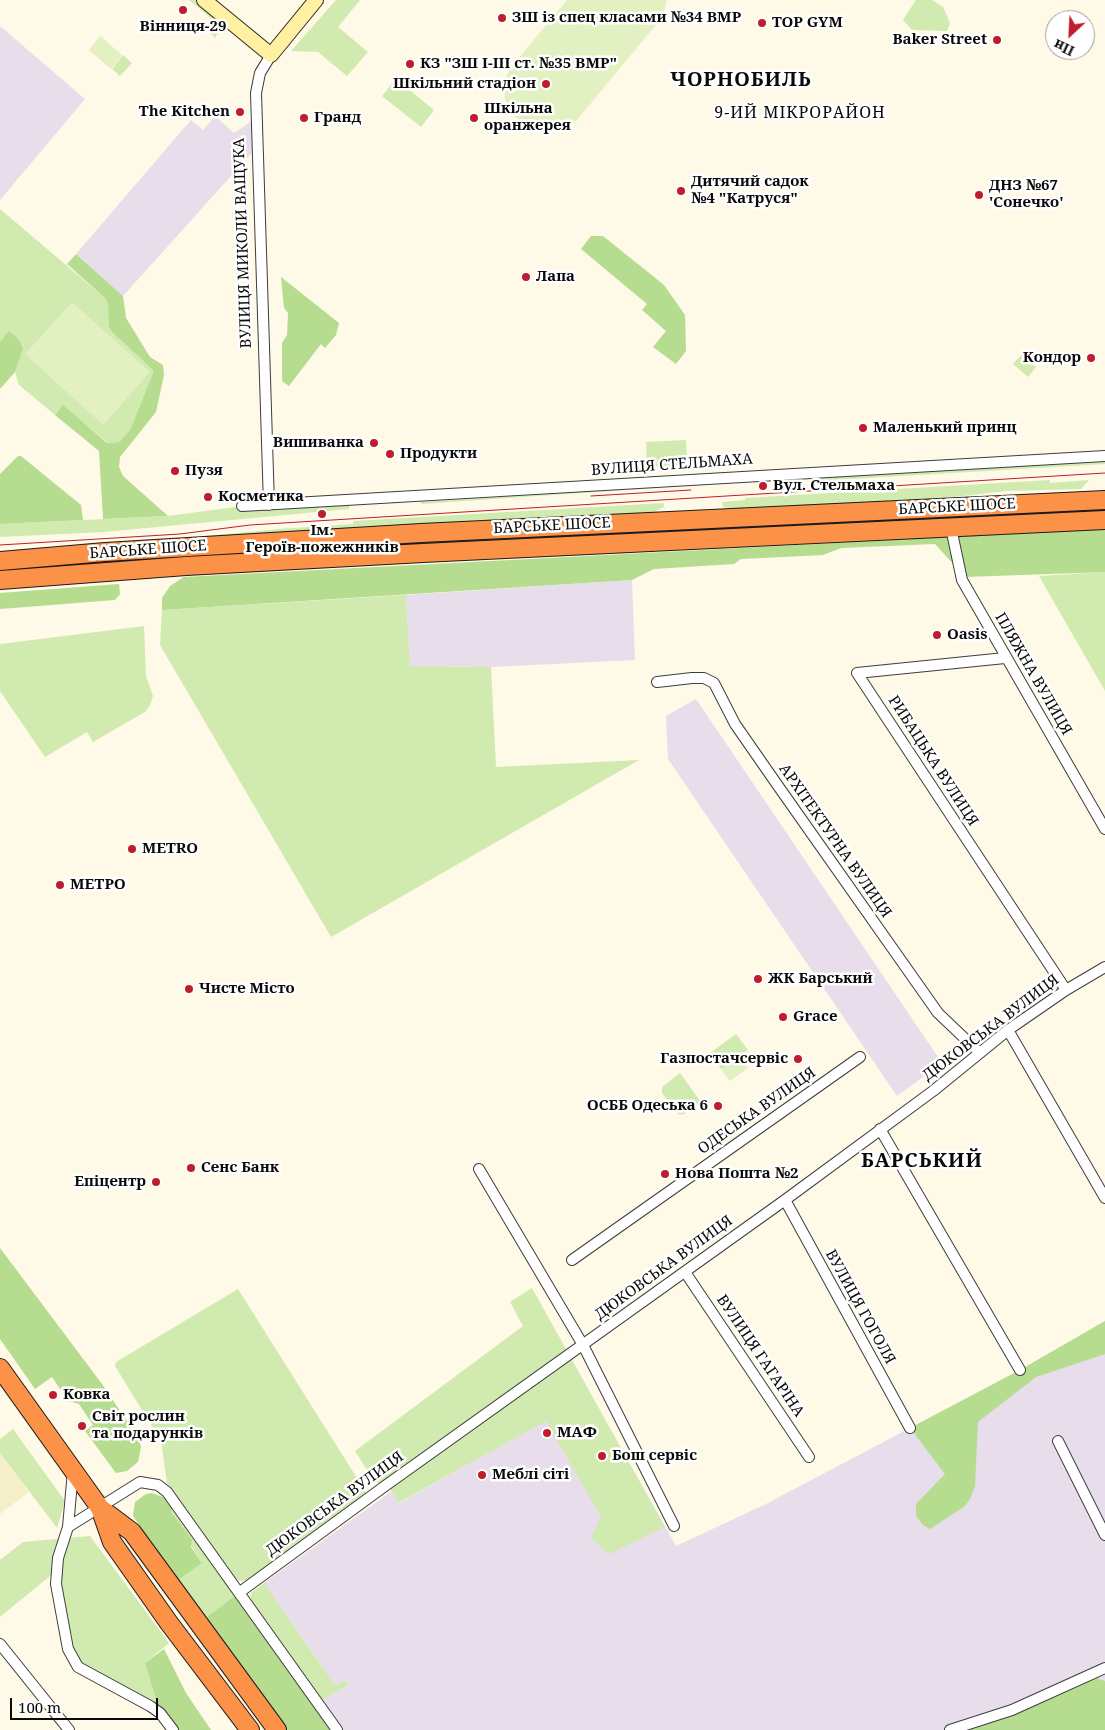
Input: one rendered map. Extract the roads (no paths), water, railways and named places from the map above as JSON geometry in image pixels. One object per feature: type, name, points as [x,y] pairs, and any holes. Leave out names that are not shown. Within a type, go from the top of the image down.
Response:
[{"type":"highway","name":"БАРСЬКЕ ШОСЕ","points":[[0,561],[135,550],[686,519],[1105,500]]},
{"type":"highway","points":[[686,519],[688,540]]},
{"type":"highway","points":[[0,580],[196,565],[1105,520]]},
{"type":"highway","points":[[0,1368],[100,1508],[112,1542],[169,1623],[250,1730]]},
{"type":"highway","points":[[100,1508],[132,1532],[277,1730]]},
{"type":"street","points":[[204,0],[271,55]]},
{"type":"street","name":"ВУЛИЦЯ МИКОЛИ ВАЩУКА","points":[[268,505],[256,93],[260,73],[271,55],[316,0]]},
{"type":"street","name":"ВУЛИЦЯ СТЕЛЬМАХА","points":[[242,506],[867,468],[1105,456]]},
{"type":"street","name":"ПЛЯЖНА ВУЛИЦЯ","points":[[951,528],[962,580],[1005,658],[1105,829]]},
{"type":"street","name":"РИБАЦЬКА ВУЛИЦЯ","points":[[1005,658],[857,673],[1066,990]]},
{"type":"street","name":"АРХІТЕКТУРНА ВУЛИЦЯ","points":[[657,682],[704,678],[714,683],[735,724],[938,1013],[980,1054]]},
{"type":"street","name":"ДЮКОВСЬКА ВУЛИЦЯ","points":[[240,1592],[785,1200],[980,1054],[1008,1030],[1066,990],[1105,967]]},
{"type":"street","points":[[1008,1030],[1105,1198]]},
{"type":"street","name":"ОДЕСЬКА ВУЛИЦЯ","points":[[572,1260],[860,1056]]},
{"type":"street","points":[[880,1129],[1020,1370]]},
{"type":"street","points":[[479,1169],[583,1345],[674,1526]]},
{"type":"street","name":"ВУЛИЦЯ ГОГОЛЯ","points":[[785,1200],[910,1428]]},
{"type":"street","name":"ВУЛИЦЯ ГАГАРІНА","points":[[685,1272],[809,1457]]},
{"type":"street","points":[[1058,1441],[1105,1535]]},
{"type":"street","points":[[73,1470],[68,1527],[58,1558],[56,1584],[65,1638],[72,1658],[78,1667],[88,1674],[150,1706],[160,1714],[172,1730]]},
{"type":"street","points":[[68,1527],[140,1482],[158,1485],[175,1500],[337,1730]]},
{"type":"street","points":[[0,1644],[69,1730]]},
{"type":"street","points":[[950,1730],[1012,1710],[1105,1668]]},
{"type":"tram line","points":[[0,545],[180,534],[250,525],[1105,473]]},
{"type":"tram line","points":[[591,496],[691,490]]},
{"type":"place","name":"Вінниця-29","points":[[183,10]]},
{"type":"place","name":"ЗШ із спец класами №34 ВМР","points":[[502,18]]},
{"type":"place","name":"TOP GYM","points":[[762,23]]},
{"type":"place","name":"Baker Street","points":[[997,40]]},
{"type":"place","name":"КЗ \"ЗШ І-ІІІ ст. №35 ВМР\"","points":[[410,64]]},
{"type":"place","name":"Шкільний стадіон","points":[[546,84]]},
{"type":"place","name":"The Kitchen","points":[[240,112]]},
{"type":"place","name":"Гранд","points":[[304,118]]},
{"type":"place","name":"Шкільна оранжерея","points":[[474,118]]},
{"type":"place","name":"Дитячий садок №4 \"Катруся\"","points":[[681,191]]},
{"type":"place","name":"ДНЗ №67 'Сонечко'","points":[[979,195]]},
{"type":"place","name":"Лапа","points":[[526,277]]},
{"type":"place","name":"Кондор","points":[[1091,358]]},
{"type":"place","name":"Маленький принц","points":[[863,428]]},
{"type":"place","name":"Вишиванка","points":[[374,443]]},
{"type":"place","name":"Продукти","points":[[390,454]]},
{"type":"place","name":"Пузя","points":[[175,471]]},
{"type":"place","name":"Вул. Стельмаха","points":[[763,486]]},
{"type":"place","name":"Косметика","points":[[208,497]]},
{"type":"place","name":"Ім. Героїв-пожежників","points":[[322,514]]},
{"type":"place","name":"Oasis","points":[[937,635]]},
{"type":"place","name":"METRO","points":[[132,849]]},
{"type":"place","name":"МЕТРО","points":[[60,885]]},
{"type":"place","name":"ЖК Барський","points":[[758,979]]},
{"type":"place","name":"Чисте Місто","points":[[189,989]]},
{"type":"place","name":"Grace","points":[[783,1017]]},
{"type":"place","name":"Газпостачсервіс","points":[[798,1059]]},
{"type":"place","name":"ОСББ Одеська 6","points":[[718,1106]]},
{"type":"place","name":"Сенс Банк","points":[[191,1168]]},
{"type":"place","name":"Нова Пошта №2","points":[[665,1174]]},
{"type":"place","name":"Епіцентр","points":[[156,1182]]},
{"type":"place","name":"Ковка","points":[[53,1395]]},
{"type":"place","name":"Світ рослин та подарунків","points":[[82,1426]]},
{"type":"place","name":"МАФ","points":[[547,1433]]},
{"type":"place","name":"Бош сервіс","points":[[602,1456]]},
{"type":"place","name":"Меблі сіті","points":[[482,1475]]},
{"type":"district","name":"ЧОРНОБИЛЬ","points":[[741,80]]},
{"type":"district","name":"9-ИЙ МІКРОРАЙОН","points":[[800,113]]},
{"type":"district","name":"БАРСЬКИЙ","points":[[922,1161]]}]
